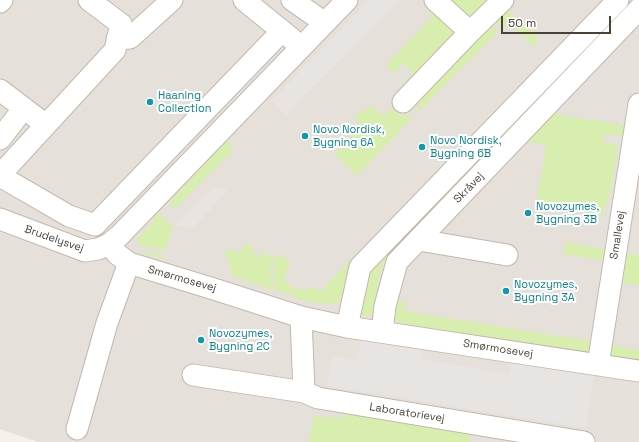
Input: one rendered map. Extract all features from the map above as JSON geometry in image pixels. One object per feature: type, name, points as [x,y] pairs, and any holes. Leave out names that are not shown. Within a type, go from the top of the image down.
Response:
[{"type":"street","points":[[89,0],[121,24],[115,50],[0,176],[69,216],[95,224],[282,31]]},
{"type":"street","points":[[118,39],[130,38],[172,0]]},
{"type":"street","points":[[244,0],[302,47]]},
{"type":"street","points":[[292,0],[324,23]]},
{"type":"street","points":[[108,244],[119,236],[347,0]]},
{"type":"street","points":[[435,0],[470,32]]},
{"type":"street","points":[[347,327],[360,267],[618,0]]},
{"type":"street","points":[[403,102],[470,32],[512,1]]},
{"type":"street","name":"Skråvej","points":[[382,332],[385,306],[396,262],[419,240],[639,9]]},
{"type":"street","points":[[0,90],[46,125]]},
{"type":"street","name":"Smallevej","points":[[598,365],[639,104]]},
{"type":"street","points":[[0,139],[24,108]]},
{"type":"street","points":[[199,116],[216,134]]},
{"type":"street","name":"Brudelysvej","points":[[0,219],[85,251],[98,250],[108,244]]},
{"type":"street","points":[[419,240],[507,255]]},
{"type":"street","name":"Smørmosevej","points":[[108,244],[129,264],[211,288],[301,317],[347,327],[496,348],[639,371]]},
{"type":"street","points":[[77,429],[107,323],[129,264]]},
{"type":"street","points":[[301,317],[304,392]]},
{"type":"street","name":"Laboratorievej","points":[[193,375],[304,392],[318,398],[584,442]]},
{"type":"shaded area","points":[[0,0],[639,0],[639,442],[38,442],[0,429]]},
{"type":"shaded area","points":[[369,0],[399,0],[286,115],[271,101]]},
{"type":"shaded area","points":[[213,188],[224,188],[227,192],[193,228],[175,226]]},
{"type":"shaded area","points":[[362,335],[424,345],[422,359],[509,374],[513,359],[595,372],[585,428],[327,386],[332,356],[357,360]]},
{"type":"green space","points":[[445,0],[490,0],[470,18]]},
{"type":"green space","points":[[428,4],[456,33],[403,88],[400,89],[399,88],[413,73],[403,63],[394,73],[386,65],[433,16],[425,7]]},
{"type":"green space","points":[[507,9],[538,38],[538,42],[534,46],[512,25],[510,27],[497,24],[493,19]]},
{"type":"green space","points":[[487,23],[499,31],[418,112],[419,99]]},
{"type":"green space","points":[[372,105],[383,116],[392,108],[400,115],[411,115],[412,118],[357,176],[334,154],[361,125],[354,118],[362,109],[365,112]]},
{"type":"green space","points":[[552,110],[559,115],[625,125],[624,136],[605,134],[603,142],[618,145],[612,184],[603,215],[536,206],[546,145],[523,141]]},
{"type":"green space","points":[[227,140],[232,146],[231,156],[226,157],[179,205],[175,207],[170,205],[169,202]]},
{"type":"green space","points":[[458,169],[466,177],[382,264],[373,314],[366,316],[360,315],[363,267]]},
{"type":"green space","points":[[157,213],[173,226],[166,250],[141,246],[136,240],[155,220],[153,217]]},
{"type":"green space","points":[[565,242],[611,250],[609,262],[563,254]]},
{"type":"green space","points":[[247,243],[255,251],[253,254],[257,258],[264,250],[269,257],[272,254],[275,257],[271,267],[272,286],[270,291],[267,288],[232,276],[227,257],[224,254],[230,248],[237,254]]},
{"type":"green space","points":[[133,250],[146,252],[165,254],[163,259]]},
{"type":"green space","points":[[360,250],[365,255],[346,290],[343,291],[340,300],[336,304],[315,303],[274,290],[274,262],[280,254],[291,265],[285,273],[284,280],[290,286],[298,290],[302,288],[306,290],[313,286],[320,292]]},
{"type":"green space","points":[[622,252],[639,255],[639,285],[617,282]]},
{"type":"green space","points":[[397,300],[406,302],[405,311],[596,342],[596,348],[586,355],[398,323],[394,316]]},
{"type":"green space","points":[[607,345],[639,350],[639,362],[612,358],[606,349]]},
{"type":"green space","points":[[345,413],[471,433],[470,442],[308,442],[314,416],[343,418]]},
{"type":"place","name":"Haaning Collection","points":[[150,102]]},
{"type":"place","name":"Novo Nordisk, Bygning 6A","points":[[305,136]]},
{"type":"place","name":"Novo Nordisk, Bygning 6B","points":[[422,147]]},
{"type":"place","name":"Novozymes, Bygning 3B","points":[[528,213]]},
{"type":"place","name":"Novozymes, Bygning 3A","points":[[506,291]]},
{"type":"place","name":"Novozymes, Bygning 2C","points":[[201,340]]}]
